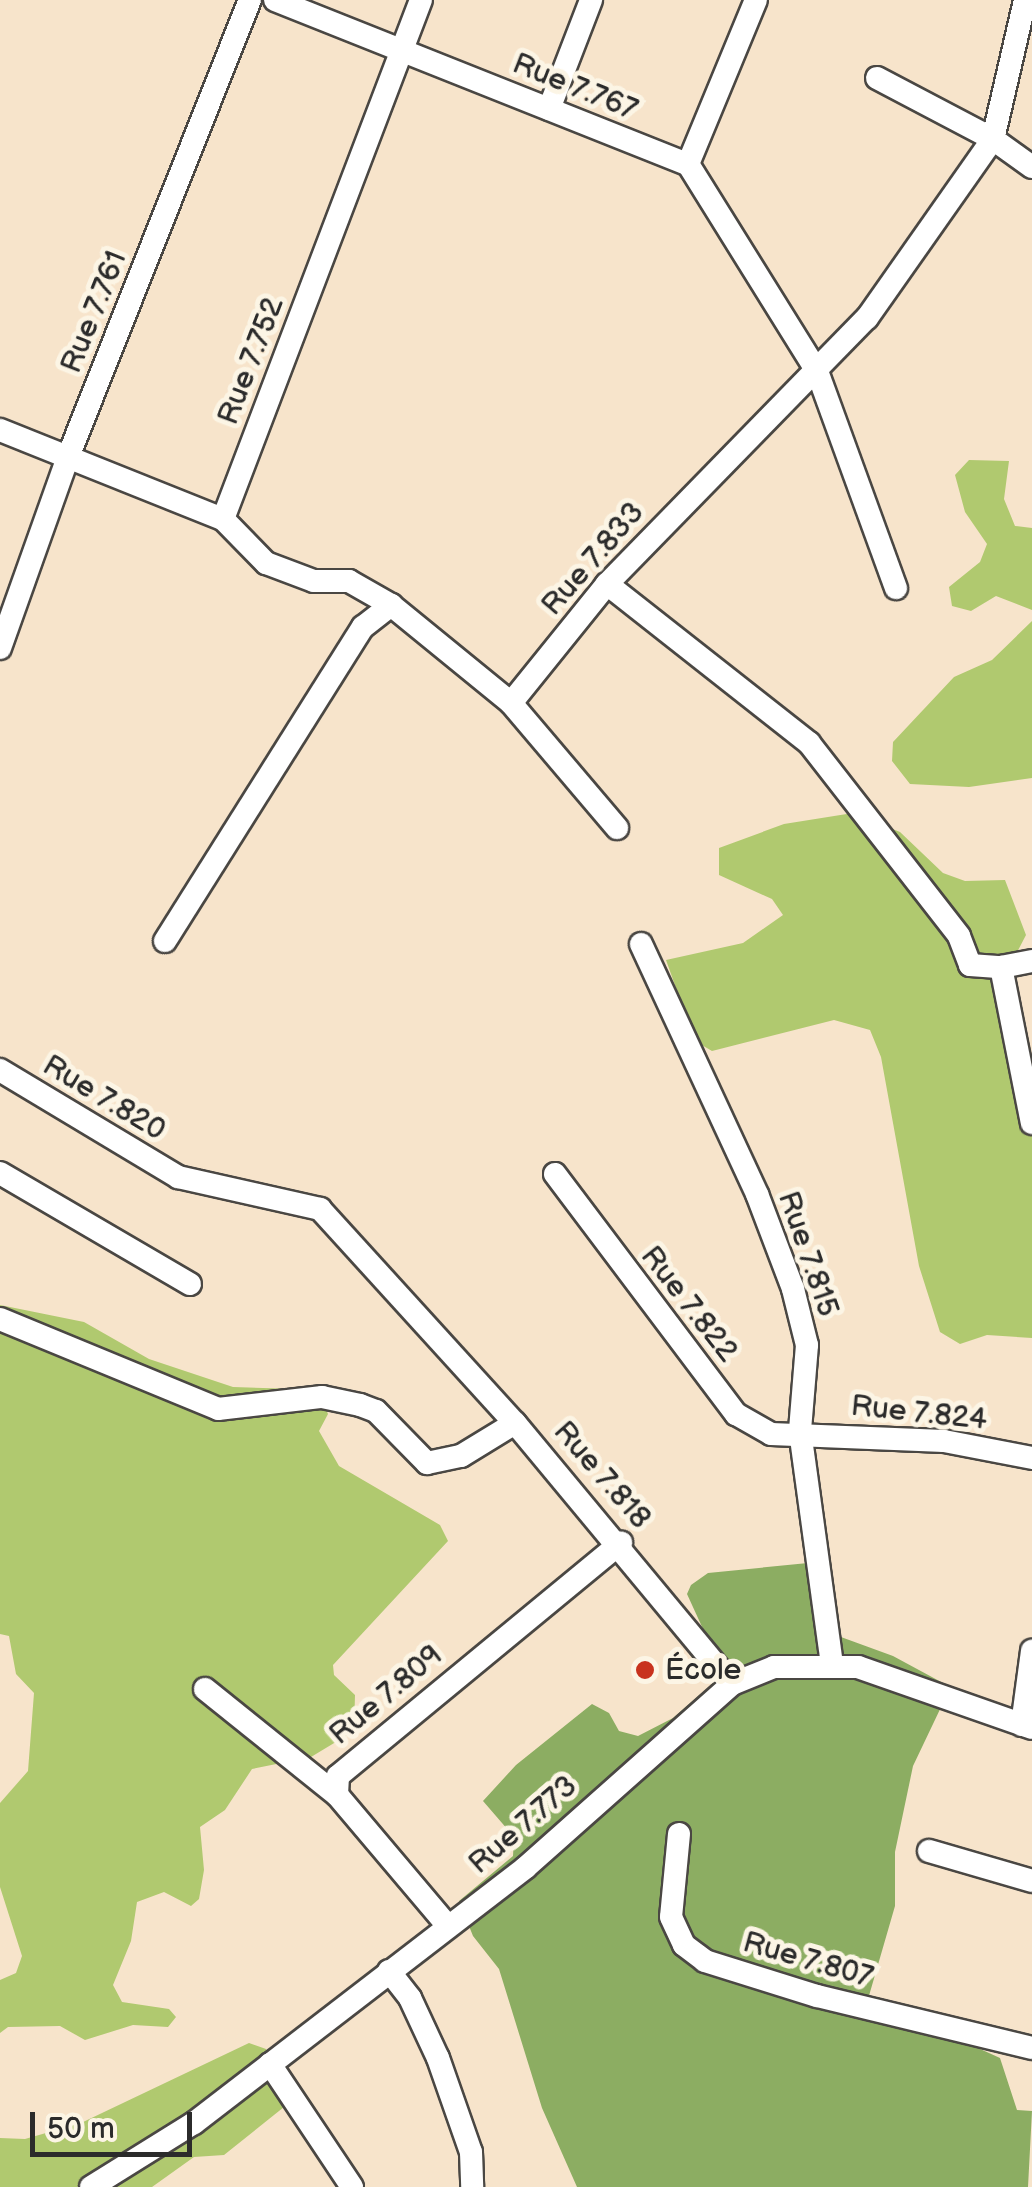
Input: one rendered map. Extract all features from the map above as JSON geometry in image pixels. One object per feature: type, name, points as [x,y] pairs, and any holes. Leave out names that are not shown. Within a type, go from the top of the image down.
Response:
[{"type":"street","name":"Rue 7.761","points":[[0,648],[68,457],[250,0]]},
{"type":"street","name":"Rue 7.767","points":[[274,0],[688,164]]},
{"type":"street","name":"Rue 7.752","points":[[223,520],[421,0]]},
{"type":"street","points":[[549,109],[591,0]]},
{"type":"street","points":[[756,0],[688,164],[817,370],[896,588]]},
{"type":"street","name":"Rue 7.833","points":[[511,703],[608,584],[867,318],[994,138],[1025,0]]},
{"type":"street","points":[[877,78],[994,138],[1032,167]]},
{"type":"street","points":[[0,430],[223,520],[266,564],[314,580],[349,581],[391,605],[511,703],[617,828]]},
{"type":"street","points":[[608,584],[809,742],[959,936],[970,965],[1001,967],[1032,960]]},
{"type":"street","points":[[165,941],[350,646],[391,605]]},
{"type":"street","name":"Rue 7.815","points":[[641,944],[757,1194],[792,1289],[807,1345],[800,1432],[832,1665]]},
{"type":"street","points":[[1001,967],[1031,1112]]},
{"type":"street","name":"Rue 7.820","points":[[0,1070],[178,1177],[320,1209],[515,1423]]},
{"type":"street","points":[[0,1173],[190,1284]]},
{"type":"street","name":"Rue 7.822","points":[[555,1174],[736,1414],[771,1434],[800,1432]]},
{"type":"street","name":"Rue 7.818","points":[[0,1318],[218,1409],[322,1397],[360,1406],[376,1412],[427,1463],[461,1456],[515,1423],[621,1543],[732,1684]]},
{"type":"street","name":"Rue 7.824","points":[[800,1432],[944,1441],[1032,1458]]},
{"type":"street","name":"Rue 7.809","points":[[447,1925],[338,1795],[347,1764],[621,1543]]},
{"type":"street","points":[[1027,1726],[1032,1652]]},
{"type":"street","name":"Rue 7.773","points":[[92,2187],[194,2123],[525,1868],[732,1684],[774,1667],[858,1667],[1027,1726]]},
{"type":"street","points":[[205,1690],[338,1795]]},
{"type":"street","name":"Rue 7.807","points":[[680,1834],[672,1917],[684,1945],[706,1962],[817,1996],[1032,2048]]},
{"type":"street","points":[[929,1850],[1032,1881]]},
{"type":"street","points":[[389,1972],[410,1998],[438,2058],[471,2152],[472,2187]]},
{"type":"street","points":[[270,2064],[352,2187]]},
{"type":"green space","points":[[969,460],[1009,461],[1004,499],[1015,526],[1032,528],[1032,610],[996,596],[971,611],[952,606],[949,587],[980,562],[987,544],[965,512],[955,475]]},
{"type":"green space","points":[[1032,621],[1032,778],[969,787],[910,784],[892,761],[893,742],[954,677],[992,660]]},
{"type":"green space","points":[[853,813],[900,832],[943,873],[965,881],[1005,880],[1026,935],[1013,960],[1007,1021],[1032,1131],[1032,1338],[987,1335],[960,1344],[940,1332],[919,1266],[881,1057],[870,1030],[834,1020],[712,1051],[695,1041],[666,960],[743,943],[783,915],[772,899],[719,875],[719,848],[784,824]]},
{"type":"green space","points":[[0,1305],[84,1322],[149,1359],[233,1387],[299,1389],[324,1405],[328,1414],[319,1431],[339,1466],[440,1525],[448,1541],[333,1665],[334,1675],[355,1695],[354,1731],[311,1757],[252,1769],[225,1810],[200,1827],[204,1870],[199,1899],[191,1906],[164,1892],[137,1902],[131,1941],[113,1985],[122,2002],[169,2009],[176,2017],[168,2027],[133,2025],[85,2040],[60,2026],[8,2027],[0,2033],[0,1980],[16,1973],[22,1956],[0,1887],[0,1803],[28,1771],[34,1693],[16,1674],[9,1636],[0,1634]]},
{"type":"green space","points":[[808,1563],[819,1629],[893,1656],[943,1683],[943,1703],[913,1766],[895,1852],[895,1906],[864,2013],[936,2029],[1000,2058],[1017,2110],[1032,2111],[1028,2187],[577,2187],[542,2108],[499,1969],[473,1936],[459,1901],[513,1856],[514,1837],[483,1801],[516,1765],[592,1704],[609,1713],[619,1731],[638,1736],[673,1718],[719,1678],[727,1661],[703,1629],[687,1594],[691,1585],[708,1573]]},
{"type":"green space","points":[[249,2043],[266,2049],[294,2099],[224,2155],[194,2157],[152,2187],[0,2187],[0,2138],[25,2139],[81,2123]]},
{"type":"place","name":"École","points":[[645,1670]]}]
